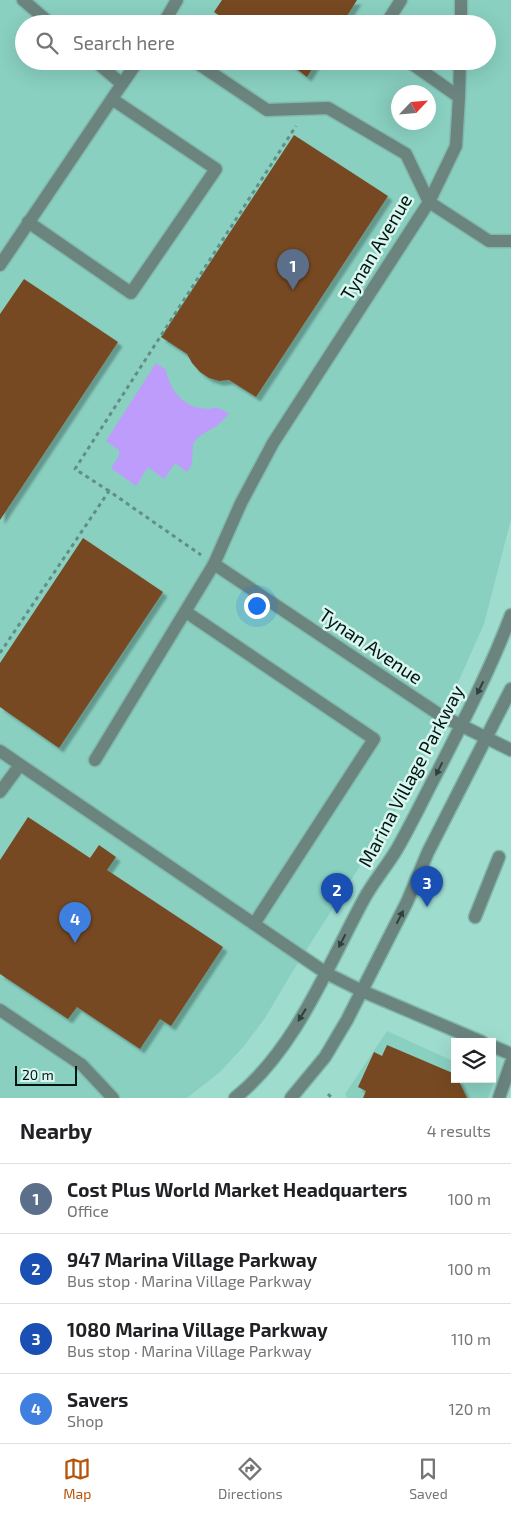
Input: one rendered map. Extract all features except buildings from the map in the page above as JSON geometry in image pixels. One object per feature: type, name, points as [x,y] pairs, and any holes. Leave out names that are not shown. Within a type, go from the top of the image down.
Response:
[{"type":"street","points":[[24,0],[41,15]]},
{"type":"street","points":[[168,15],[176,0]]},
{"type":"street","points":[[392,15],[401,0]]},
{"type":"street","points":[[461,0],[461,15]]},
{"type":"street","points":[[106,70],[122,84]]},
{"type":"street","points":[[0,265],[132,70]]},
{"type":"street","name":"Tynan Avenue","points":[[95,760],[214,564],[241,503],[273,443],[429,202],[406,154],[328,108],[267,110],[207,70]]},
{"type":"street","points":[[421,70],[459,96]]},
{"type":"street","points":[[460,70],[456,146],[429,202],[488,241],[511,241]]},
{"type":"street","points":[[28,222],[131,293],[216,169],[112,98]]},
{"type":"street","name":"Tynan Avenue","points":[[214,564],[440,715],[511,750]]},
{"type":"street","points":[[186,612],[374,739],[254,924]]},
{"type":"street","name":"Marina Village Parkway","points":[[235,1098],[267,1065],[290,1035],[326,973],[365,898],[397,849],[491,667],[511,615]]},
{"type":"street","points":[[291,1098],[325,1057],[362,991],[408,902],[428,852],[511,688]]},
{"type":"street","points":[[0,752],[326,973],[362,991],[473,1038]]},
{"type":"street","points":[[0,792],[20,765]]},
{"type":"street","points":[[475,917],[499,856]]},
{"type":"street","points":[[0,1010],[82,1065],[113,1098]]},
{"type":"street","points":[[496,1048],[511,1054]]},
{"type":"street","points":[[499,1098],[511,1063]]},
{"type":"path","points":[[214,564],[75,469],[307,108]]},
{"type":"path","points":[[0,653],[109,491]]},
{"type":"path","points":[[328,1094],[332,1098]]},
{"type":"shaded area","points":[[0,0],[511,0],[511,519],[484,624],[413,783],[265,1018],[244,1046],[220,1072],[187,1098],[0,1098]]},
{"type":"shaded area","points":[[156,363],[166,370],[173,389],[187,403],[205,409],[218,408],[229,414],[218,425],[198,437],[193,444],[192,464],[187,472],[175,463],[164,479],[148,467],[136,486],[111,468],[119,456],[119,450],[106,441]]},
{"type":"shaded area","points":[[387,1031],[451,1060],[451,1083],[494,1083],[488,1098],[347,1098],[345,1094]]},
{"type":"place","name":"Cost Plus World Market Headquarters","points":[[293,290]]},
{"type":"place","name":"1080 Marina Village Parkway","points":[[427,907]]},
{"type":"place","name":"947 Marina Village Parkway","points":[[337,914]]},
{"type":"place","name":"Savers","points":[[75,943]]}]
